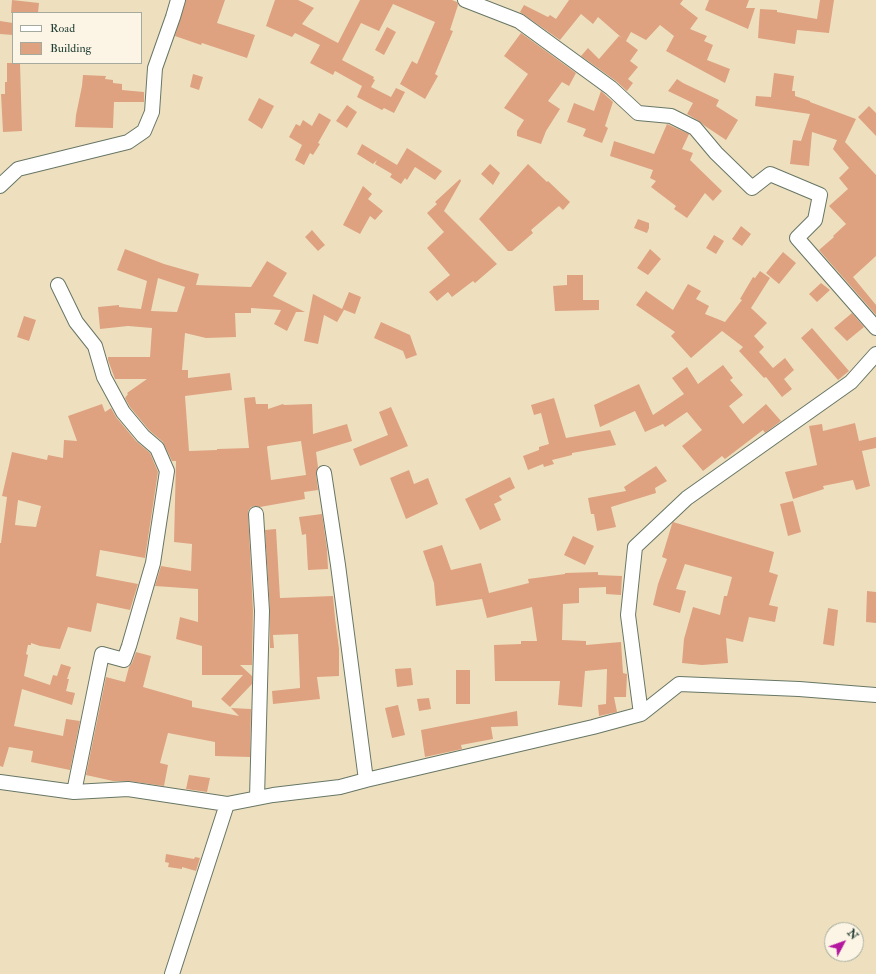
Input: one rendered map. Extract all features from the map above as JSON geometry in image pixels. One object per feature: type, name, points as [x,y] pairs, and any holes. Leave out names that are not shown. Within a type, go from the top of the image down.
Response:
[{"type":"street","points":[[0,186],[18,169],[128,142],[144,131],[152,112],[155,68],[178,0]]},
{"type":"street","points":[[465,0],[519,21],[611,88],[638,113],[671,116],[695,128],[716,153],[752,188],[770,174],[820,195],[815,220],[797,238],[876,328]]},
{"type":"street","points":[[58,285],[76,322],[95,346],[104,377],[124,412],[143,436],[157,448],[167,471],[153,563],[129,646],[124,660],[102,654],[74,792]]},
{"type":"street","points":[[641,714],[628,615],[635,547],[687,498],[851,382],[876,354]]},
{"type":"street","points":[[324,473],[338,565],[366,780]]},
{"type":"street","points":[[256,514],[262,611],[257,798]]},
{"type":"street","points":[[0,782],[74,792],[128,789],[227,804],[273,795],[340,787],[593,727],[641,714],[679,684],[799,689],[876,695]]},
{"type":"street","points":[[172,974],[227,804]]},
{"type":"building","points":[[12,0],[39,3],[38,12],[11,13]]},
{"type":"building","points":[[186,0],[225,0],[217,23],[255,35],[247,58],[175,36]]},
{"type":"building","points":[[275,0],[298,0],[314,8],[302,24],[338,43],[360,0],[452,0],[457,2],[458,5],[450,30],[453,31],[435,74],[438,76],[425,99],[400,84],[412,61],[417,64],[435,22],[393,4],[379,31],[361,23],[342,60],[374,77],[373,79],[375,80],[371,87],[391,97],[396,88],[405,92],[394,113],[384,108],[382,110],[357,97],[362,86],[335,71],[333,75],[310,63],[320,45],[295,33],[292,37],[266,26]]},
{"type":"building","points":[[569,0],[683,0],[680,4],[698,18],[690,29],[707,36],[704,41],[713,45],[707,60],[730,69],[725,83],[666,51],[674,36],[660,25],[646,40],[631,32],[626,41],[638,50],[630,61],[638,67],[628,79],[633,83],[627,91],[616,81],[581,56],[588,48],[599,59],[619,36],[622,38],[598,17],[593,24],[581,14],[560,40],[520,12],[524,5],[548,17],[550,15],[556,19]]},
{"type":"building","points":[[709,0],[749,0],[746,8],[755,8],[748,29],[705,10]]},
{"type":"building","points":[[820,0],[834,0],[829,33],[797,30],[795,44],[758,38],[760,9],[777,10],[777,12],[817,19]]},
{"type":"building","points":[[0,21],[12,23],[12,35],[0,34]]},
{"type":"building","points":[[387,27],[396,32],[384,55],[375,50]]},
{"type":"building","points":[[521,33],[576,73],[569,86],[562,82],[548,101],[560,109],[546,131],[541,144],[517,136],[517,131],[524,120],[504,108],[528,74],[504,56]]},
{"type":"building","points":[[7,63],[20,64],[22,131],[3,132],[1,94],[5,94],[5,82],[7,82]]},
{"type":"building","points":[[774,73],[794,76],[792,91],[795,91],[795,96],[856,119],[845,142],[876,175],[876,256],[853,277],[876,305],[876,315],[819,250],[846,224],[829,206],[848,189],[839,178],[849,168],[833,149],[837,140],[812,132],[809,166],[790,164],[793,140],[801,141],[810,114],[755,106],[756,96],[771,97]]},
{"type":"building","points":[[193,74],[203,77],[199,90],[190,87]]},
{"type":"building","points":[[83,75],[106,76],[105,79],[113,80],[113,83],[122,84],[122,90],[144,92],[144,102],[114,102],[113,128],[75,127]]},
{"type":"building","points":[[677,79],[719,100],[716,106],[738,120],[726,140],[687,114],[693,103],[668,91]]},
{"type":"building","points":[[601,91],[613,102],[605,126],[608,128],[602,143],[583,136],[586,129],[567,122],[574,103],[594,111]]},
{"type":"building","points":[[259,98],[274,106],[262,129],[248,120]]},
{"type":"building","points":[[347,105],[357,112],[347,128],[336,121]]},
{"type":"building","points":[[869,106],[876,113],[876,136],[858,117]]},
{"type":"building","points":[[319,113],[331,120],[318,143],[320,144],[313,155],[310,153],[304,165],[295,160],[302,145],[289,137],[296,124],[300,126],[303,120],[312,126]]},
{"type":"building","points":[[667,124],[689,134],[682,149],[693,153],[690,160],[722,191],[713,201],[705,193],[687,218],[674,209],[676,206],[651,187],[656,181],[650,178],[653,170],[610,156],[614,141],[654,154]]},
{"type":"building","points":[[362,144],[397,165],[407,148],[442,171],[435,180],[415,167],[407,180],[405,178],[401,184],[390,177],[392,174],[375,164],[377,160],[373,164],[357,154]]},
{"type":"building","points":[[490,164],[500,173],[493,185],[481,174]]},
{"type":"building","points":[[528,164],[570,202],[563,210],[559,206],[531,230],[533,233],[512,251],[508,251],[479,219]]},
{"type":"building","points":[[460,179],[461,181],[444,211],[497,264],[475,283],[473,281],[452,297],[448,292],[437,301],[429,292],[450,275],[427,248],[444,232],[427,213],[437,204],[435,202]]},
{"type":"building","points":[[363,186],[372,194],[368,199],[383,211],[375,220],[370,216],[360,234],[343,225]]},
{"type":"building","points":[[638,219],[649,223],[647,233],[634,228]]},
{"type":"building","points":[[741,226],[751,234],[742,246],[732,239]]},
{"type":"building","points":[[312,230],[325,245],[318,251],[305,237]]},
{"type":"building","points":[[714,235],[724,241],[716,254],[706,248]]},
{"type":"building","points":[[125,249],[164,264],[199,274],[196,285],[251,287],[267,261],[287,273],[273,296],[305,312],[296,312],[287,331],[274,324],[281,310],[251,308],[251,313],[235,313],[236,337],[206,338],[185,333],[182,370],[188,370],[188,378],[230,373],[232,390],[185,396],[189,451],[249,448],[244,398],[255,397],[256,404],[268,404],[268,409],[283,404],[312,404],[313,434],[347,424],[352,441],[316,452],[318,467],[316,474],[318,490],[304,492],[305,499],[260,507],[255,506],[251,507],[248,511],[253,611],[252,665],[240,665],[252,676],[252,684],[230,707],[221,699],[243,675],[202,675],[202,646],[176,639],[180,617],[198,622],[198,589],[155,586],[161,566],[191,571],[192,544],[174,542],[176,461],[172,461],[163,442],[149,430],[130,407],[125,398],[128,394],[127,393],[147,379],[115,379],[108,360],[108,357],[150,357],[152,328],[128,326],[100,329],[98,307],[119,305],[119,307],[141,309],[147,281],[117,270]],"holes":[[[158,278],[185,287],[177,312],[151,311]],[[301,441],[306,475],[271,480],[267,447]]]},
{"type":"building","points":[[650,249],[661,259],[648,275],[637,268]]},
{"type":"building","points":[[783,252],[796,263],[779,284],[766,273]]},
{"type":"building","points":[[760,271],[770,278],[751,308],[767,323],[754,336],[764,347],[759,352],[773,368],[785,358],[794,370],[784,379],[792,389],[782,397],[766,377],[764,378],[739,351],[743,347],[722,331],[691,358],[671,336],[675,332],[636,305],[646,291],[673,310],[688,284],[701,291],[696,299],[709,306],[705,314],[725,322],[742,300],[740,299],[753,277],[755,278]]},
{"type":"building","points":[[567,275],[583,275],[583,300],[599,300],[599,310],[555,311],[553,286],[567,285]]},
{"type":"building","points":[[821,283],[830,290],[817,302],[809,294]]},
{"type":"building","points":[[349,292],[361,297],[355,314],[342,309]]},
{"type":"building","points":[[313,294],[344,310],[337,322],[324,315],[318,344],[304,341]]},
{"type":"building","points":[[852,313],[864,327],[847,341],[834,328]]},
{"type":"building","points":[[24,316],[36,320],[29,341],[17,337]]},
{"type":"building","points":[[381,322],[410,335],[417,355],[406,359],[403,351],[374,338]]},
{"type":"building","points":[[812,328],[849,371],[838,380],[801,338]]},
{"type":"building","points":[[723,365],[733,378],[730,380],[743,395],[729,406],[743,424],[766,404],[781,421],[765,433],[763,430],[725,459],[722,456],[703,471],[682,446],[702,430],[687,412],[665,427],[663,424],[645,432],[635,411],[600,427],[594,405],[639,384],[653,415],[684,394],[672,378],[687,367],[698,384]]},
{"type":"building","points":[[554,398],[566,438],[610,430],[616,445],[572,453],[572,455],[552,460],[554,464],[544,467],[543,464],[528,470],[523,456],[539,450],[539,447],[549,444],[541,413],[534,415],[531,405]]},
{"type":"building","points":[[102,404],[105,412],[111,408],[116,417],[136,441],[150,453],[158,472],[145,558],[100,550],[96,576],[138,584],[130,610],[97,603],[91,632],[68,627],[60,649],[31,643],[31,645],[28,645],[26,654],[28,655],[24,676],[50,685],[53,675],[57,676],[61,664],[71,667],[67,679],[69,679],[66,691],[75,693],[72,705],[22,689],[14,726],[63,736],[66,719],[80,721],[70,770],[31,762],[33,751],[9,747],[3,767],[0,766],[0,543],[7,497],[2,496],[12,452],[47,460],[48,455],[63,458],[64,440],[77,441],[68,416]],"holes":[[[18,500],[41,506],[36,527],[15,525]]]},
{"type":"building","points":[[391,407],[408,446],[360,466],[353,449],[388,435],[379,412]]},
{"type":"building","points":[[855,423],[859,441],[876,437],[876,448],[862,451],[870,486],[856,490],[853,480],[823,486],[824,489],[793,499],[785,472],[817,465],[809,426],[822,424],[823,431]]},
{"type":"building","points":[[656,466],[667,481],[655,488],[656,493],[611,507],[616,527],[597,531],[594,514],[591,514],[588,498],[626,491],[624,487]]},
{"type":"building","points":[[409,470],[414,484],[428,478],[438,504],[406,519],[390,478]]},
{"type":"building","points":[[510,477],[515,488],[499,496],[502,500],[494,504],[501,520],[480,530],[465,499]]},
{"type":"building","points":[[793,501],[801,532],[788,536],[780,504]]},
{"type":"building","points":[[322,514],[328,569],[308,570],[306,534],[302,535],[299,517]]},
{"type":"building","points":[[673,522],[774,552],[769,572],[778,575],[769,605],[778,607],[775,622],[749,617],[743,642],[726,638],[728,663],[702,665],[682,663],[684,639],[693,607],[720,615],[724,596],[727,596],[732,577],[685,564],[676,589],[686,591],[680,613],[653,605],[658,584],[667,559],[662,557]]},
{"type":"building","points":[[276,529],[280,598],[333,596],[339,649],[339,676],[317,677],[320,699],[273,704],[272,691],[300,688],[298,634],[273,635],[274,648],[270,648],[270,611],[265,530]]},
{"type":"building","points":[[573,536],[594,546],[585,565],[564,555]]},
{"type":"building","points":[[442,545],[451,570],[481,563],[489,593],[529,583],[528,579],[565,573],[598,572],[598,575],[622,576],[621,595],[606,594],[606,587],[579,588],[579,603],[563,604],[562,640],[586,641],[586,645],[621,642],[623,673],[627,674],[626,697],[614,697],[617,712],[599,716],[598,705],[606,704],[607,669],[585,671],[582,707],[558,705],[560,681],[495,681],[494,645],[521,644],[521,641],[537,641],[532,607],[487,618],[482,599],[436,606],[434,583],[423,551]]},
{"type":"building","points":[[867,591],[876,592],[876,623],[866,622]]},
{"type":"building","points":[[828,608],[838,610],[834,646],[823,644]]},
{"type":"building","points":[[136,652],[151,656],[143,687],[192,701],[192,707],[239,716],[231,708],[251,709],[250,757],[215,756],[215,742],[168,733],[160,763],[168,765],[164,786],[129,781],[113,781],[86,775],[106,677],[125,682],[129,667]]},
{"type":"building","points":[[411,668],[413,685],[397,687],[395,669]]},
{"type":"building","points":[[456,670],[470,670],[470,704],[456,704]]},
{"type":"building","points":[[429,698],[431,709],[419,711],[417,699]]},
{"type":"building","points":[[398,705],[405,735],[392,738],[385,708]]},
{"type":"building","points":[[517,711],[518,726],[491,727],[493,739],[461,745],[462,749],[425,757],[421,730]]},
{"type":"building","points":[[189,775],[210,778],[207,792],[186,789]]},
{"type":"building","points":[[166,854],[194,859],[195,857],[200,858],[196,871],[182,867],[182,869],[168,867],[169,863],[165,862]]}]
